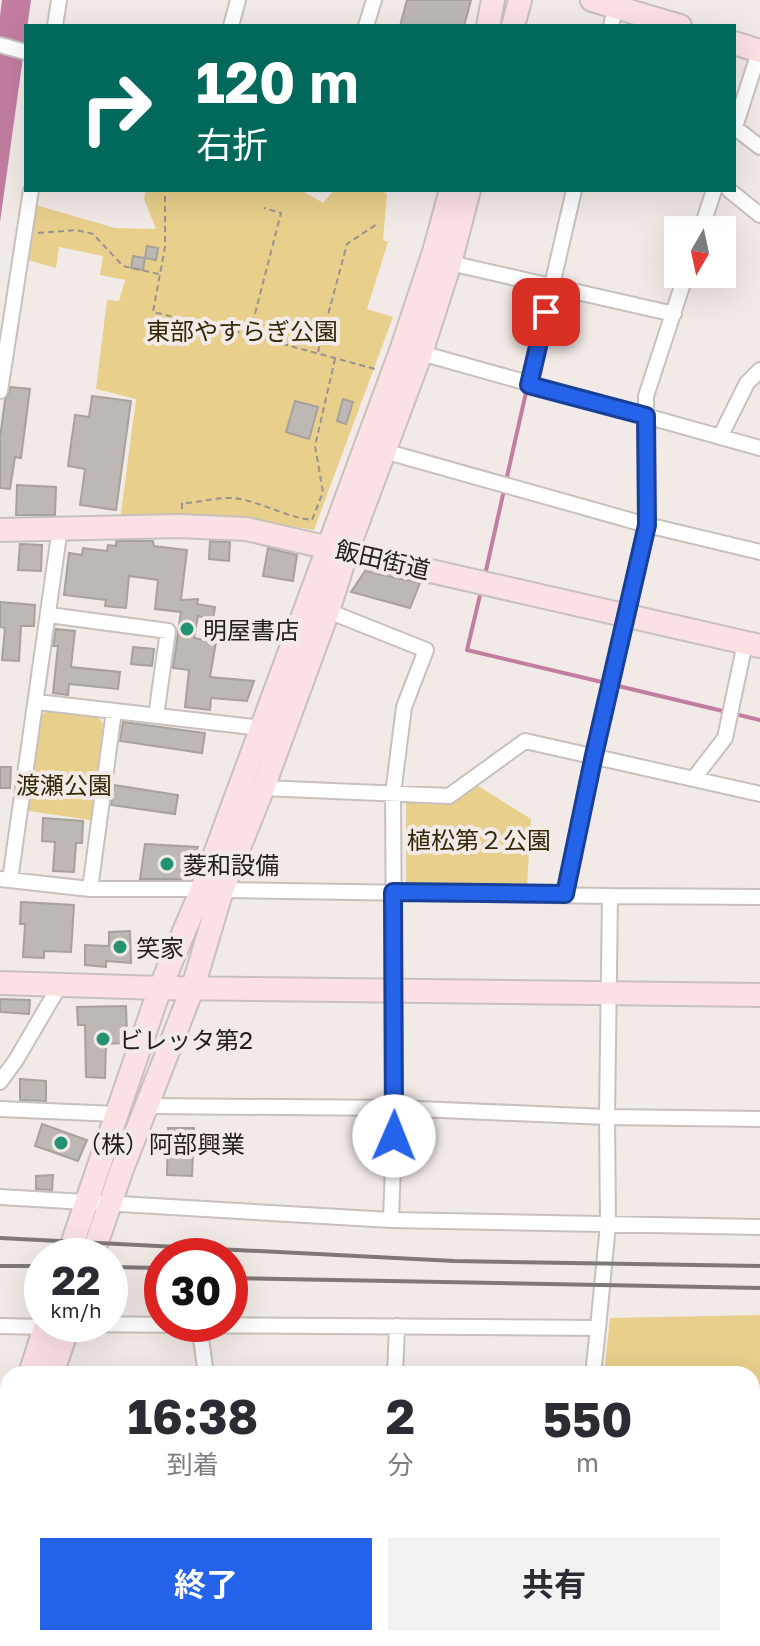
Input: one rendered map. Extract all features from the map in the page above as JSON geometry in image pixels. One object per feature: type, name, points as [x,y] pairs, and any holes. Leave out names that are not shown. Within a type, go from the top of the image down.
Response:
[{"type":"street","points":[[55,24],[59,0]]},
{"type":"street","points":[[232,24],[238,0]]},
{"type":"street","points":[[367,24],[374,0]]},
{"type":"street","points":[[488,24],[493,0]]},
{"type":"street","points":[[514,24],[520,0]]},
{"type":"street","points":[[592,0],[613,16],[667,24]]},
{"type":"street","points":[[736,44],[760,50],[736,122]]},
{"type":"street","points":[[0,45],[24,51]]},
{"type":"street","points":[[736,129],[760,147]]},
{"type":"street","points":[[0,391],[31,192]]},
{"type":"street","points":[[74,1238],[160,988],[263,788],[328,611],[338,548],[450,192]]},
{"type":"street","points":[[98,1238],[193,987],[212,890],[261,728],[338,548],[384,451],[421,353],[468,192]]},
{"type":"street","points":[[529,385],[574,192]]},
{"type":"street","points":[[706,216],[713,192]]},
{"type":"street","points":[[731,192],[760,215]]},
{"type":"street","points":[[450,263],[674,314]]},
{"type":"street","points":[[565,894],[647,525],[646,396],[682,288]]},
{"type":"street","points":[[421,353],[760,448]]},
{"type":"street","points":[[720,437],[747,383],[760,370]]},
{"type":"street","points":[[384,451],[647,525],[760,552]]},
{"type":"street","name":"飯田街道","points":[[0,530],[182,526],[246,529],[753,645]]},
{"type":"street","points":[[60,528],[37,702],[5,880],[90,889],[760,897]]},
{"type":"street","points":[[328,611],[426,650],[404,707],[393,794],[395,1108],[391,1220]]},
{"type":"street","points":[[49,615],[168,631],[156,716]]},
{"type":"street","points":[[694,778],[725,738],[753,645]]},
{"type":"street","points":[[37,702],[261,728]]},
{"type":"street","points":[[90,889],[114,711]]},
{"type":"street","points":[[263,788],[449,796],[525,741],[760,794]]},
{"type":"street","points":[[594,1366],[608,1225],[610,896]]},
{"type":"street","points":[[0,983],[160,988],[760,995]]},
{"type":"street","points":[[0,1082],[60,985]]},
{"type":"street","points":[[147,1106],[395,1108],[607,1117],[760,1119]]},
{"type":"street","points":[[0,1109],[117,1114]]},
{"type":"street","points":[[0,1197],[391,1220],[760,1227]]},
{"type":"street","points":[[248,1325],[598,1328]]},
{"type":"street","points":[[0,1326],[24,1326]]},
{"type":"street","points":[[395,1366],[397,1326]]},
{"type":"street","points":[[32,1366],[40,1342]]},
{"type":"street","points":[[55,1366],[63,1342]]},
{"type":"street","points":[[201,1342],[205,1366]]},
{"type":"path","points":[[165,196],[167,223],[153,312],[392,374]]},
{"type":"path","points":[[250,335],[281,213],[264,208]]},
{"type":"path","points":[[317,353],[347,244],[377,224]]},
{"type":"path","points":[[24,231],[76,230],[93,234],[123,266],[161,274]]},
{"type":"path","points":[[182,526],[182,503],[218,498],[245,501],[295,518],[312,520],[323,492],[315,446],[336,358]]},
{"type":"green space","name":"東部やすらぎ公園","points":[[146,192],[304,192],[323,203],[332,192],[387,194],[383,240],[388,242],[367,309],[393,317],[314,530],[250,519],[120,520],[136,399],[96,389],[107,300],[119,301],[125,280],[100,275],[103,256],[59,247],[56,268],[24,259],[32,204],[115,228],[156,229],[144,199]]},
{"type":"green space","name":"渡瀬公園","points":[[47,710],[97,716],[103,724],[91,820],[28,811],[42,715]]},
{"type":"green space","name":"植松第２公園","points":[[475,784],[531,819],[527,885],[406,884],[406,803],[452,803]]},
{"type":"green space","points":[[760,1315],[760,1366],[605,1366],[610,1318]]},
{"type":"shaded area","points":[[2,0],[31,0],[28,24],[24,24],[24,50],[0,222]]},
{"type":"building","points":[[407,0],[471,0],[465,24],[401,24]]},
{"type":"building","points":[[147,246],[158,248],[156,260],[145,258]]},
{"type":"building","points":[[133,256],[145,258],[143,270],[131,268]]},
{"type":"building","points":[[11,387],[30,389],[21,458],[15,457],[10,489],[0,488],[0,438],[5,400]]},
{"type":"building","points":[[92,396],[131,401],[116,510],[80,505],[85,469],[68,466],[75,415],[89,417]]},
{"type":"building","points":[[343,399],[353,402],[346,424],[337,421]]},
{"type":"building","points":[[295,401],[318,407],[309,439],[286,432]]},
{"type":"building","points":[[17,485],[56,487],[55,515],[16,515]]},
{"type":"building","points":[[116,541],[153,541],[154,546],[187,550],[181,600],[198,599],[197,604],[215,607],[213,619],[198,616],[194,638],[216,642],[210,677],[254,681],[247,701],[211,698],[210,710],[185,707],[189,670],[173,668],[181,612],[155,609],[158,580],[129,576],[126,608],[105,606],[106,600],[64,595],[69,553],[82,555],[83,548],[107,551],[108,545],[116,546]]},
{"type":"building","points":[[210,541],[230,542],[229,561],[209,559]]},
{"type":"building","points":[[20,544],[42,545],[41,571],[18,570]]},
{"type":"building","points":[[268,548],[297,555],[293,581],[263,576]]},
{"type":"building","points":[[365,571],[420,583],[410,608],[351,592]]},
{"type":"building","points":[[0,602],[35,605],[34,626],[21,626],[19,661],[2,660],[5,628],[0,627]]},
{"type":"building","points":[[56,629],[75,631],[71,667],[120,672],[118,689],[69,684],[68,695],[53,693],[58,646],[53,646]]},
{"type":"building","points":[[133,647],[154,649],[152,666],[131,664]]},
{"type":"building","points":[[123,722],[205,733],[202,753],[120,741]]},
{"type":"building","points":[[0,767],[11,767],[10,788],[0,788]]},
{"type":"building","points":[[114,785],[178,795],[175,814],[111,805]]},
{"type":"building","points":[[43,818],[83,821],[82,843],[76,843],[74,872],[53,871],[55,842],[42,841]]},
{"type":"building","name":"菱和設備","points":[[145,844],[198,847],[187,879],[140,879]]},
{"type":"building","points":[[21,902],[74,905],[71,952],[44,951],[44,958],[23,957],[25,924],[20,924]]},
{"type":"building","points":[[130,931],[131,963],[106,961],[106,967],[85,965],[85,945],[109,946],[109,932]]},
{"type":"building","points":[[0,999],[30,1000],[29,1014],[0,1012]]},
{"type":"building","name":"ビレッタ第2","points":[[126,1006],[127,1036],[121,1036],[121,1043],[106,1044],[105,1078],[86,1077],[85,1025],[78,1025],[77,1007]]},
{"type":"building","points":[[20,1079],[46,1081],[46,1101],[20,1100]]},
{"type":"building","name":"（株）阿部興業","points":[[42,1124],[87,1140],[78,1161],[35,1146]]},
{"type":"building","points":[[168,1128],[194,1128],[192,1176],[167,1175]]},
{"type":"building","points":[[53,1175],[52,1190],[36,1189],[36,1176]]},
{"type":"waterway","points":[[506,481],[527,388]]},
{"type":"waterway","points":[[485,575],[504,490]]},
{"type":"waterway","points":[[481,591],[467,650],[606,683]]},
{"type":"waterway","points":[[614,685],[727,712]]},
{"type":"waterway","points":[[735,714],[760,720]]},
{"type":"railway","points":[[0,1238],[454,1261],[760,1266]]},
{"type":"railway","points":[[0,1266],[24,1266]]},
{"type":"railway","points":[[128,1267],[144,1268]]},
{"type":"railway","points":[[248,1278],[760,1288]]},
{"type":"place","name":"明屋書店","points":[[187,629]]},
{"type":"place","name":"菱和設備","points":[[167,864]]},
{"type":"place","name":"笑家","points":[[120,947]]},
{"type":"place","name":"ビレッタ第2","points":[[103,1039]]},
{"type":"place","name":"（株）阿部興業","points":[[61,1143]]},
{"type":"route","points":[[394,1136],[393,892],[565,894],[647,525],[646,416],[529,385],[546,312]]}]
